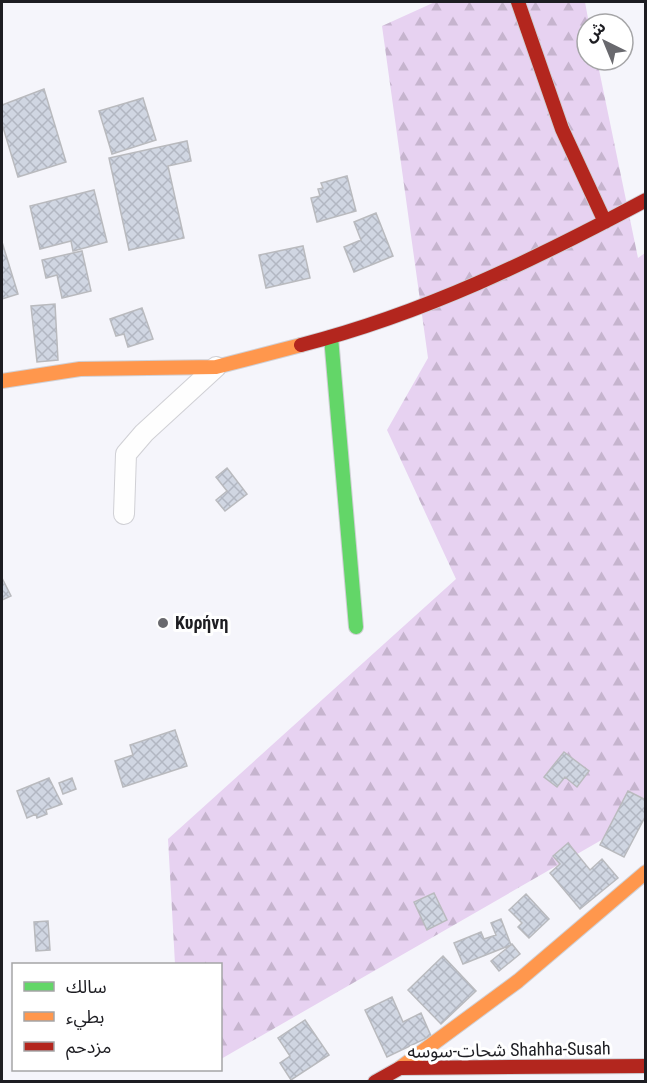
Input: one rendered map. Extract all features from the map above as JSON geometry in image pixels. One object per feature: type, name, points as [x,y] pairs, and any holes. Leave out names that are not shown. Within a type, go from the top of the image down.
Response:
[{"type":"street","points":[[518,2],[562,129],[605,222]]},
{"type":"street","points":[[2,381],[80,369],[216,367],[331,337],[392,319],[443,299],[512,268],[645,200]]},
{"type":"street","points":[[331,337],[356,627]]},
{"type":"street","points":[[124,514],[126,454],[144,433],[216,367]]},
{"type":"street","points":[[400,1068],[518,981],[645,872]]},
{"type":"street","name":"شحات-سوسه Shahha-Susah","points":[[375,1082],[400,1068],[645,1066]]},
{"type":"green space","points":[[435,2],[585,2],[587,12],[575,12],[575,72],[599,72],[638,258],[645,253],[645,815],[222,1058],[222,963],[175,963],[168,839],[456,579],[387,430],[428,358],[382,26]]},
{"type":"building","points":[[44,89],[66,162],[18,177],[2,124],[2,105]]},
{"type":"building","points":[[143,98],[156,140],[112,154],[99,111]]},
{"type":"building","points":[[187,141],[191,161],[168,166],[184,238],[129,250],[109,158]]},
{"type":"building","points":[[347,176],[356,211],[317,222],[311,198],[320,196],[318,189],[323,188],[321,183]]},
{"type":"building","points":[[94,190],[107,242],[73,251],[71,241],[40,249],[30,206]]},
{"type":"building","points":[[376,213],[393,256],[354,272],[344,247],[361,240],[354,222]]},
{"type":"building","points":[[2,242],[18,294],[2,299]]},
{"type":"building","points":[[303,246],[310,278],[266,288],[259,255]]},
{"type":"building","points":[[82,251],[91,291],[62,298],[57,275],[46,278],[42,260]]},
{"type":"building","points":[[55,304],[58,360],[37,362],[31,306]]},
{"type":"building","points":[[142,308],[153,339],[128,347],[124,334],[116,336],[110,319]]},
{"type":"building","points":[[227,468],[247,494],[225,511],[216,500],[227,491],[216,477]]},
{"type":"building","points":[[2,578],[11,596],[2,600]]},
{"type":"building","points":[[175,730],[187,766],[123,787],[115,761],[133,755],[130,745]]},
{"type":"building","points":[[564,752],[589,771],[577,787],[565,777],[557,787],[544,777]]},
{"type":"building","points":[[49,778],[62,804],[46,810],[47,814],[37,818],[36,814],[27,818],[17,791]]},
{"type":"building","points":[[72,778],[76,789],[63,794],[59,783]]},
{"type":"building","points":[[628,791],[646,800],[646,815],[624,857],[600,845]]},
{"type":"building","points":[[568,843],[590,870],[602,859],[618,878],[580,909],[550,873],[560,864],[553,856]]},
{"type":"building","points":[[434,893],[447,920],[427,930],[414,902]]},
{"type":"building","points":[[526,894],[549,919],[529,938],[518,927],[522,923],[509,910]]},
{"type":"building","points":[[501,919],[511,945],[463,964],[454,943],[481,932],[484,939],[496,935],[491,923]]},
{"type":"building","points":[[48,921],[50,950],[36,951],[34,922]]},
{"type":"building","points":[[512,944],[520,954],[499,971],[491,961]]},
{"type":"building","points":[[443,956],[476,991],[441,1024],[408,990]]},
{"type":"building","points":[[392,997],[403,1022],[421,1013],[431,1036],[387,1057],[365,1010]]},
{"type":"building","points":[[305,1020],[329,1055],[291,1080],[280,1063],[290,1056],[278,1038]]},
{"type":"traffic: fast","points":[[331,337],[356,627]]},
{"type":"traffic: slow","points":[[2,381],[80,369],[216,367],[301,345]]},
{"type":"traffic: slow","points":[[400,1068],[518,981],[646,872]]},
{"type":"traffic: jam","points":[[518,2],[562,129],[605,222]]},
{"type":"traffic: jam","points":[[301,345],[391,317],[478,283],[646,200]]},
{"type":"traffic: jam","points":[[375,1082],[400,1068],[646,1066]]},
{"type":"place","name":"Κυρήνη","points":[[163,623]]}]
